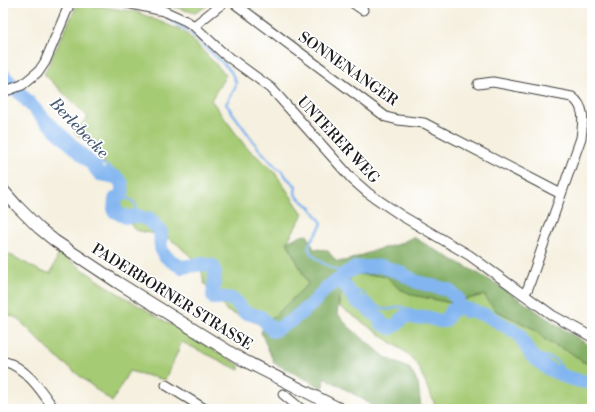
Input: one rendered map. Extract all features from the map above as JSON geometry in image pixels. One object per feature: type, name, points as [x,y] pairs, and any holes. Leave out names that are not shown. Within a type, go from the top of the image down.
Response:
[{"type":"main road","name":"PADERBORNER STRASSE","points":[[3,190],[16,206],[55,241],[117,282],[241,359],[340,409]]},
{"type":"street","points":[[5,92],[22,85],[39,71],[70,3]]},
{"type":"street","name":"UNTERER WEG","points":[[127,3],[164,11],[194,26],[223,53],[271,88],[352,179],[368,194],[402,216],[469,255],[552,315],[592,337]]},
{"type":"street","points":[[194,26],[223,3]]},
{"type":"street","name":"SONNENANGER","points":[[234,3],[386,117],[424,123],[561,194]]},
{"type":"street","points":[[353,3],[363,10]]},
{"type":"street","points":[[478,84],[493,82],[572,97],[581,106],[583,117],[581,138],[528,288],[524,295]]},
{"type":"street","points":[[3,361],[10,362],[21,369],[44,394],[54,409]]},
{"type":"street","points":[[166,385],[205,409]]},
{"type":"street","points":[[283,394],[301,409]]},
{"type":"green space","points":[[78,3],[137,12],[185,32],[226,75],[211,100],[246,147],[273,170],[303,214],[287,242],[308,284],[264,326],[227,311],[204,283],[201,266],[177,244],[165,236],[135,230],[118,209],[118,187],[96,149],[74,132],[88,117],[44,74]]},
{"type":"green space","points":[[161,3],[212,3],[195,13]]},
{"type":"green space","points":[[307,235],[314,249],[327,250],[337,262],[349,260],[376,250],[399,244],[413,237],[498,285],[556,325],[592,347],[592,364],[583,362],[570,352],[548,342],[532,328],[495,310],[484,295],[451,303],[413,295],[398,288],[386,276],[352,274],[339,297],[337,313],[349,327],[385,357],[410,369],[418,383],[421,409],[375,409],[366,401],[324,377],[323,388],[274,363],[261,332],[264,326],[308,284],[287,242],[299,236]]},
{"type":"green space","points":[[3,251],[42,272],[51,273],[59,253],[114,291],[239,365],[239,370],[182,342],[165,380],[129,371],[112,402],[55,356],[17,318],[3,313]]},
{"type":"green space","points":[[352,274],[386,276],[398,288],[413,295],[451,303],[484,295],[495,310],[532,328],[548,342],[570,352],[583,362],[592,364],[592,409],[437,409],[417,364],[408,354],[339,306],[340,297]]},
{"type":"waterway","points":[[167,18],[191,33],[230,70],[236,82],[235,88],[226,104],[259,149],[296,186],[296,196],[310,207],[322,223],[309,245],[309,249],[312,254],[322,262],[344,274]]},
{"type":"waterway","name":"Berlebecke","points":[[3,75],[44,119],[91,163],[100,174],[113,176],[120,180],[122,184],[122,194],[115,199],[114,211],[126,217],[138,216],[148,220],[161,231],[161,250],[163,254],[181,267],[203,264],[213,266],[215,273],[214,298],[232,299],[244,312],[261,317],[273,331],[291,321],[313,303],[327,287],[340,279],[344,274],[355,268],[381,266],[399,272],[417,282],[448,290],[458,299]]},
{"type":"waterway","points":[[92,165],[100,162],[115,171],[116,176]]},
{"type":"waterway","points":[[122,194],[135,203],[138,216]]},
{"type":"waterway","points":[[145,219],[150,212],[153,214],[160,222],[161,231]]},
{"type":"waterway","name":"Berlebecke","points":[[340,279],[356,301],[365,306],[378,317],[381,323],[390,328],[396,325],[406,315],[416,318],[426,317],[444,321],[451,311],[456,308],[463,308],[488,316],[519,334],[531,355],[547,368],[566,377],[584,382],[592,380]]},
{"type":"waterway","points":[[350,293],[356,291],[362,292],[367,298],[383,309],[403,307],[406,315]]},
{"type":"waterway","name":"Berlebecke","points":[[363,305],[369,299]]},
{"type":"waterway","points":[[375,315],[377,308],[376,305]]},
{"type":"waterway","points":[[461,308],[463,316],[466,317],[477,313]]},
{"type":"waterway","points":[[531,355],[544,356],[553,359],[560,365],[566,377]]}]
